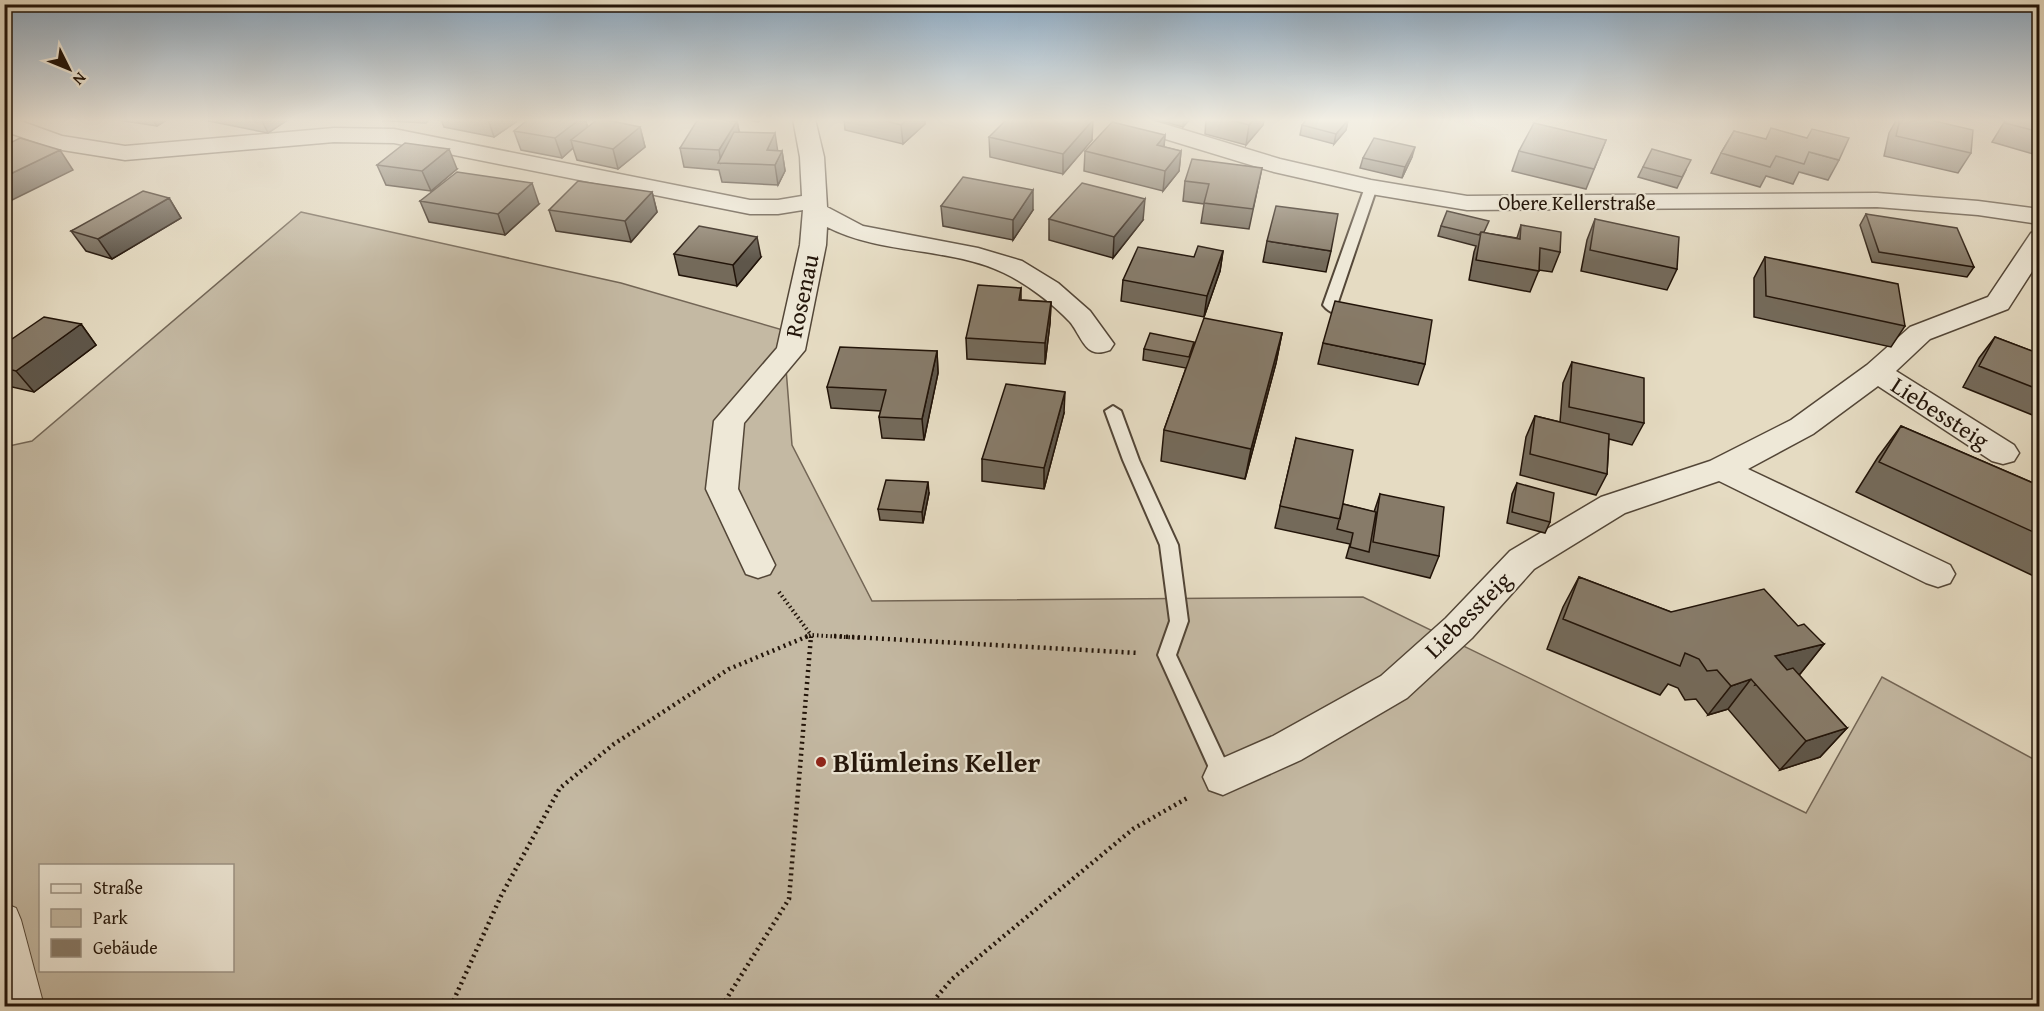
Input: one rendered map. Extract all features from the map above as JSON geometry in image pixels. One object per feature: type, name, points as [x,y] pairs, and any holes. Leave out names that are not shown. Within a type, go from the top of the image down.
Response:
[{"type":"street","points":[[551,166],[750,207],[815,206],[856,232],[978,256],[1012,267],[1048,289],[1080,317],[1100,344]]},
{"type":"street","name":"Rosenau","points":[[758,565],[722,489],[729,421],[791,350],[813,244],[815,206],[813,166]]},
{"type":"street","name":"Obere Kellerstraße","points":[[1279,166],[1371,187],[1467,203],[1877,200],[1978,208],[2040,217]]},
{"type":"street","name":"Liebessteig","points":[[1223,777],[1287,748],[1394,687],[1459,628],[1522,560],[1613,505],[1721,469],[1802,427],[1877,372],[1920,333],[1998,303],[2040,238]]},
{"type":"street","name":"Liebessteig","points":[[1877,372],[2003,453]]},
{"type":"street","points":[[1721,469],[1938,574]]},
{"type":"street","points":[[4,920],[26,1006]]},
{"type":"lane","points":[[1351,314],[1333,309],[1330,305],[1371,187]]},
{"type":"lane","points":[[1113,411],[1131,460],[1169,545],[1179,621],[1167,655],[1223,777]]},
{"type":"path","points":[[722,1006],[789,899],[811,635],[758,565]]},
{"type":"path","points":[[450,1006],[501,896],[560,788],[614,744],[729,669],[811,635],[1167,655]]},
{"type":"path","points":[[929,1006],[951,980],[1133,829],[1223,777]]},
{"type":"green space","points":[[301,212],[621,283],[783,330],[792,445],[872,601],[1363,597],[1806,813],[1882,677],[2039,762],[2039,1006],[5,1006],[4,447],[32,441]]},
{"type":"building","points":[[4,166],[26,166],[4,177]]},
{"type":"building","points":[[386,166],[428,166],[422,171]]},
{"type":"building","points":[[1146,166],[1169,166],[1165,171]]},
{"type":"building","points":[[1190,166],[1262,168],[1253,209],[1204,203],[1209,184],[1185,181]]},
{"type":"building","points":[[1643,166],[1688,166],[1682,177]]},
{"type":"building","points":[[457,172],[532,183],[498,214],[420,201]]},
{"type":"building","points":[[963,177],[1033,190],[1013,220],[941,206]]},
{"type":"building","points":[[578,181],[652,192],[625,221],[549,210]]},
{"type":"building","points":[[1082,183],[1145,199],[1114,237],[1049,219]]},
{"type":"building","points":[[143,191],[169,198],[98,239],[71,231]]},
{"type":"building","points":[[1276,206],[1338,214],[1331,251],[1267,241]]},
{"type":"building","points":[[1447,211],[1489,221],[1484,232],[1479,235],[1441,226]]},
{"type":"building","points":[[1866,214],[1957,228],[1974,267],[1879,252]]},
{"type":"building","points":[[1595,219],[1679,237],[1677,269],[1590,250]]},
{"type":"building","points":[[1521,225],[1561,232],[1560,252],[1540,248],[1539,271],[1476,260],[1481,232],[1520,239]]},
{"type":"building","points":[[699,226],[757,237],[733,265],[674,254]]},
{"type":"building","points":[[1198,246],[1223,251],[1207,296],[1123,280],[1138,247],[1194,257]]},
{"type":"building","points":[[1765,257],[1898,284],[1905,326],[1766,296]]},
{"type":"building","points":[[978,285],[1021,288],[1019,300],[1051,302],[1045,343],[966,338]]},
{"type":"building","points":[[1335,301],[1432,320],[1425,364],[1323,343]]},
{"type":"building","points":[[44,317],[81,324],[16,371],[4,368],[4,340],[9,341]]},
{"type":"building","points":[[1204,318],[1282,333],[1251,449],[1164,430]]},
{"type":"building","points":[[1150,333],[1194,342],[1189,357],[1144,349]]},
{"type":"building","points":[[1995,337],[2040,354],[2040,390],[1979,366]]},
{"type":"building","points":[[840,347],[937,351],[922,419],[879,417],[886,390],[827,387]]},
{"type":"building","points":[[1572,362],[1644,378],[1644,423],[1569,407]]},
{"type":"building","points":[[1006,384],[1065,392],[1044,468],[982,459]]},
{"type":"building","points":[[1535,416],[1609,434],[1607,474],[1530,454]]},
{"type":"building","points":[[1901,426],[2040,486],[2040,535],[1879,462]]},
{"type":"building","points":[[1296,438],[1353,450],[1340,519],[1280,506]]},
{"type":"building","points":[[886,480],[928,482],[922,512],[878,509]]},
{"type":"building","points":[[1517,483],[1554,493],[1550,522],[1512,512]]},
{"type":"building","points":[[1380,494],[1444,507],[1439,556],[1373,542]]},
{"type":"building","points":[[1343,504],[1376,512],[1369,552],[1350,547],[1353,533],[1337,529]]},
{"type":"building","points":[[1579,577],[1671,612],[1764,589],[1798,626],[1804,624],[1824,644],[1775,656],[1787,670],[1793,668],[1847,728],[1806,741],[1751,679],[1731,686],[1717,670],[1707,671],[1699,659],[1685,653],[1680,666],[1563,619]]},
{"type":"place","name":"Blümleins Keller","points":[[821,762]]}]
